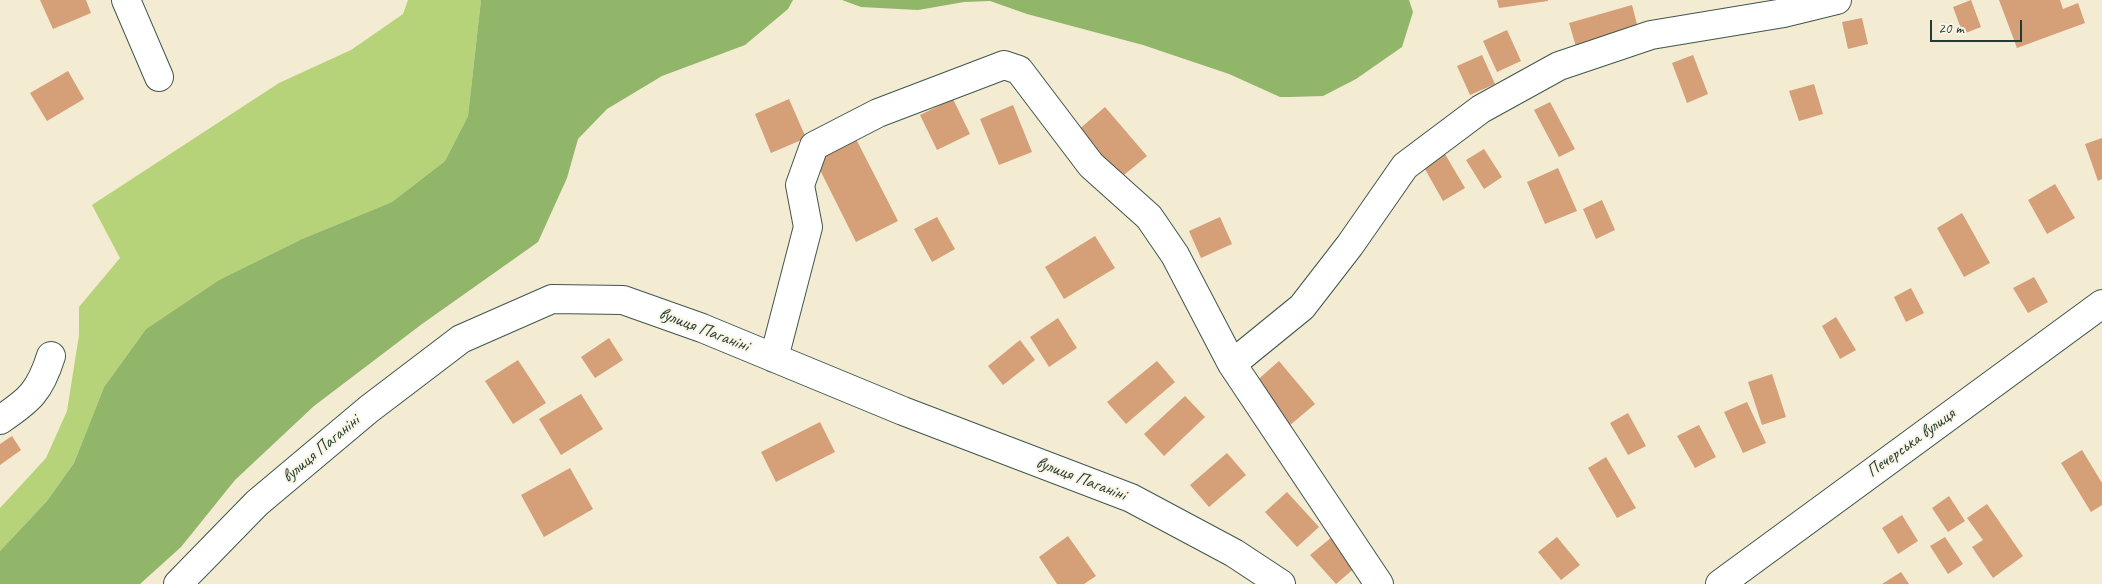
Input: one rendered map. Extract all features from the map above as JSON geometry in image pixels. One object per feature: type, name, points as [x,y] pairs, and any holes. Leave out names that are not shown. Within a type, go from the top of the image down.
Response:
[{"type":"street","points":[[126,0],[159,77]]},
{"type":"street","points":[[1232,364],[1302,307],[1350,245],[1405,166],[1480,109],[1559,66],[1651,35],[1784,13],[1837,0]]},
{"type":"street","points":[[774,358],[808,227],[800,185],[814,146],[878,113],[1004,65],[1019,70],[1091,165],[1148,217],[1175,255],[1232,364],[1379,584]]},
{"type":"street","name":"вулиця Паганіні","points":[[178,584],[257,503],[384,397],[461,339],[552,299],[623,300],[702,328],[903,411],[1131,498],[1234,553],[1281,584]]},
{"type":"street","name":"Печерська вулиця","points":[[1720,584],[2102,304]]},
{"type":"street","points":[[0,420],[32,398],[46,374],[51,356]]},
{"type":"green space","points":[[408,0],[481,0],[468,116],[445,161],[392,202],[302,239],[219,280],[146,329],[104,387],[74,463],[47,501],[0,551],[0,508],[46,458],[67,411],[79,335],[79,307],[120,258],[92,205],[279,83],[351,50],[403,14]]},
{"type":"green space","points":[[481,0],[793,0],[788,9],[745,45],[662,76],[607,109],[578,139],[567,178],[538,242],[422,324],[314,406],[235,480],[181,547],[140,584],[0,584],[0,551],[47,501],[74,463],[104,387],[146,329],[219,280],[302,239],[392,202],[445,161],[468,116]]},
{"type":"green space","points":[[842,0],[1409,0],[1413,12],[1402,47],[1356,79],[1323,96],[1280,97],[1229,74],[1143,45],[1027,14],[990,1],[964,2],[918,10],[861,7]]},
{"type":"building","points":[[40,0],[86,0],[91,13],[53,29]]},
{"type":"building","points":[[1497,0],[1548,0],[1548,1],[1499,8]]},
{"type":"building","points":[[1971,0],[1981,27],[1963,34],[1953,7]]},
{"type":"building","points":[[1999,0],[2060,0],[2063,9],[2078,3],[2085,23],[2017,48]]},
{"type":"building","points":[[1632,5],[1639,32],[1577,50],[1569,23]]},
{"type":"building","points":[[1862,18],[1868,44],[1848,49],[1842,22]]},
{"type":"building","points":[[1507,30],[1521,61],[1497,72],[1483,41]]},
{"type":"building","points":[[1482,55],[1495,84],[1470,95],[1457,66]]},
{"type":"building","points":[[1693,55],[1708,94],[1687,103],[1672,63]]},
{"type":"building","points":[[68,71],[84,99],[47,121],[30,93]]},
{"type":"building","points":[[1814,84],[1823,114],[1799,121],[1789,91]]},
{"type":"building","points":[[789,99],[806,138],[771,153],[755,114]]},
{"type":"building","points":[[953,99],[970,134],[937,150],[920,115]]},
{"type":"building","points":[[1550,102],[1575,149],[1559,157],[1534,110]]},
{"type":"building","points":[[1013,105],[1032,152],[999,165],[980,119]]},
{"type":"building","points":[[1105,107],[1147,156],[1119,179],[1077,131]]},
{"type":"building","points":[[2102,138],[2102,179],[2098,181],[2085,144]]},
{"type":"building","points":[[856,139],[898,221],[856,242],[815,160]]},
{"type":"building","points":[[1442,149],[1465,188],[1443,201],[1421,162]]},
{"type":"building","points":[[1484,149],[1502,177],[1484,189],[1466,160]]},
{"type":"building","points":[[1558,168],[1577,211],[1545,224],[1527,182]]},
{"type":"building","points":[[2055,184],[2075,218],[2047,234],[2028,200]]},
{"type":"building","points":[[1602,200],[1615,230],[1596,239],[1583,209]]},
{"type":"building","points":[[1962,213],[1990,263],[1964,277],[1937,228]]},
{"type":"building","points":[[937,217],[955,249],[932,262],[914,229]]},
{"type":"building","points":[[1220,217],[1232,244],[1201,258],[1189,231]]},
{"type":"building","points":[[1095,236],[1115,268],[1064,299],[1045,267]]},
{"type":"building","points":[[2034,277],[2048,302],[2028,313],[2013,288]]},
{"type":"building","points":[[1911,288],[1924,313],[1906,322],[1894,297]]},
{"type":"building","points":[[1836,317],[1856,350],[1840,359],[1822,326]]},
{"type":"building","points":[[1058,318],[1077,348],[1049,367],[1030,337]]},
{"type":"building","points":[[609,338],[623,360],[595,378],[581,357]]},
{"type":"building","points":[[1020,340],[1035,360],[1003,385],[988,366]]},
{"type":"building","points":[[518,360],[546,403],[513,424],[485,381]]},
{"type":"building","points":[[1157,361],[1175,382],[1126,424],[1107,402]]},
{"type":"building","points":[[1279,361],[1315,404],[1289,426],[1254,383]]},
{"type":"building","points":[[1772,374],[1786,417],[1762,425],[1748,382]]},
{"type":"building","points":[[581,394],[603,429],[561,455],[539,419]]},
{"type":"building","points":[[1185,396],[1205,417],[1164,456],[1144,434]]},
{"type":"building","points":[[1747,402],[1766,443],[1743,453],[1724,412]]},
{"type":"building","points":[[1628,413],[1646,446],[1628,455],[1610,423]]},
{"type":"building","points":[[820,422],[835,452],[776,482],[761,452]]},
{"type":"building","points":[[1699,425],[1716,457],[1695,468],[1677,436]]},
{"type":"building","points":[[12,436],[21,450],[0,465],[0,444]]},
{"type":"building","points":[[2082,450],[2102,483],[2102,505],[2091,512],[2061,463]]},
{"type":"building","points":[[1227,453],[1246,475],[1209,507],[1190,485]]},
{"type":"building","points":[[1606,457],[1636,508],[1617,518],[1588,468]]},
{"type":"building","points":[[570,468],[593,509],[544,537],[521,495]]},
{"type":"building","points":[[1287,492],[1319,527],[1297,547],[1265,512]]},
{"type":"building","points":[[1949,496],[1965,521],[1948,532],[1932,508]]},
{"type":"building","points":[[1987,504],[2023,556],[1993,578],[1972,547],[1983,540],[1967,518]]},
{"type":"building","points":[[1902,515],[1918,541],[1898,554],[1882,528]]},
{"type":"building","points":[[1068,536],[1096,576],[1084,584],[1057,584],[1039,557]]},
{"type":"building","points":[[1332,537],[1357,566],[1336,584],[1310,555]]},
{"type":"building","points":[[1557,537],[1580,565],[1561,580],[1538,552]]},
{"type":"building","points":[[1945,537],[1963,564],[1948,574],[1930,546]]},
{"type":"building","points":[[1901,572],[1909,584],[1882,584]]}]
